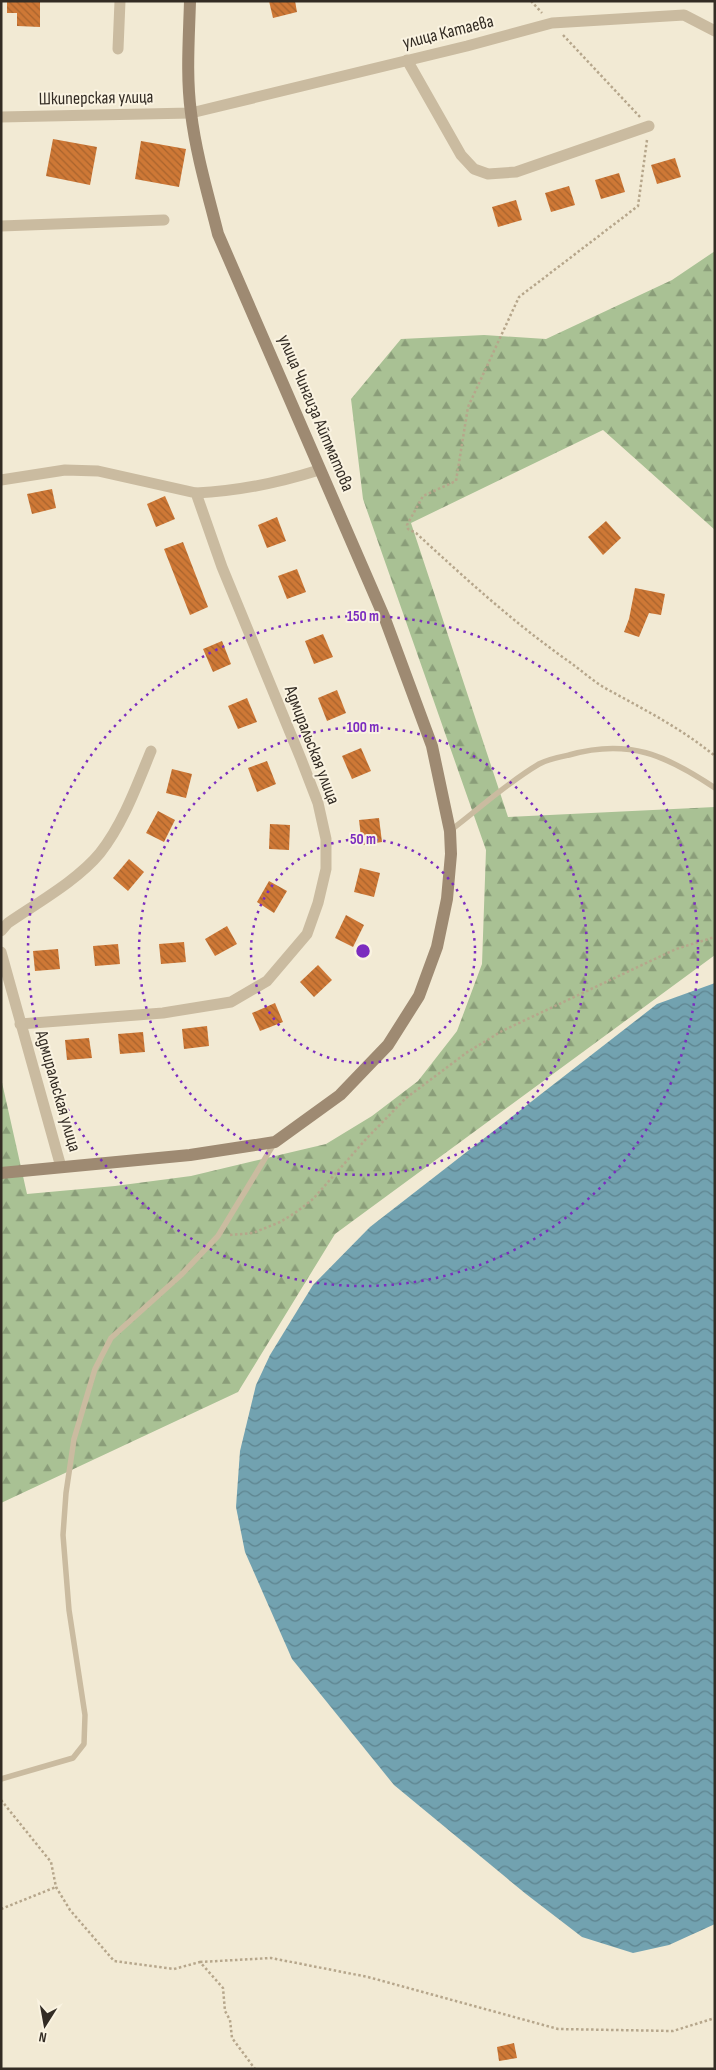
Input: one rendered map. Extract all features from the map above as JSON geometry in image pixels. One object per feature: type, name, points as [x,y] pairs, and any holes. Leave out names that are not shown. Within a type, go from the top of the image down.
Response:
[{"type":"street","points":[[118,49],[120,1]]},
{"type":"street","name":"улица Чингиза Айтматова","points":[[190,1],[188,67],[191,113],[203,176],[218,234],[385,619],[432,746],[450,831],[451,854],[447,900],[437,947],[419,996],[388,1045],[340,1095],[275,1142]]},
{"type":"street","name":"улица Катаева","points":[[191,113],[552,23],[684,15],[715,31]]},
{"type":"street","points":[[407,60],[461,155],[474,169],[488,174],[516,172],[649,126]]},
{"type":"street","name":"Шкиперская улица","points":[[1,117],[191,113]]},
{"type":"street","points":[[1,226],[164,220]]},
{"type":"street","points":[[1,480],[65,470],[98,470],[196,493],[232,492],[283,482],[319,470]]},
{"type":"street","name":"Адмиральская улица","points":[[20,1024],[163,1013],[231,1002],[267,981],[307,934],[318,903],[326,869],[326,839],[318,803],[222,567],[196,493]]},
{"type":"street","points":[[1,930],[74,876],[99,854],[120,820],[151,751]]},
{"type":"street","name":"Адмиральская улица","points":[[1,952],[61,1167]]},
{"type":"street","points":[[1,1173],[190,1155],[275,1142]]},
{"type":"lane","points":[[450,831],[541,763],[582,751],[614,747],[651,753],[688,770],[715,788]]},
{"type":"lane","points":[[1,1779],[73,1758],[84,1744],[85,1715],[69,1610],[63,1535],[74,1439],[96,1369],[111,1338],[182,1275],[218,1236],[275,1142]]},
{"type":"path","points":[[531,1],[649,126],[638,206],[519,297],[468,407],[456,482],[423,496],[407,525],[408,529],[416,533],[482,594],[538,639],[604,687],[636,703],[691,736],[715,756]]},
{"type":"path","points":[[218,1236],[253,1233],[280,1222],[295,1213],[313,1199],[366,1138],[406,1098],[466,1053],[502,1031],[676,949],[715,937]]},
{"type":"path","points":[[1,1800],[51,1862],[56,1887],[70,1910],[114,1960],[174,1969],[200,1962],[271,1958],[368,1977],[558,2029],[673,2031],[715,2018]]},
{"type":"path","points":[[1,1908],[56,1887]]},
{"type":"path","points":[[200,1962],[223,1988],[225,2012],[230,2020],[232,2038],[255,2069]]},
{"type":"green space","points":[[715,251],[715,530],[603,430],[411,523],[508,817],[715,807],[715,955],[335,1234],[238,1392],[1,1503],[1,1078],[27,1194],[115,1186],[191,1176],[326,1144],[372,1116],[418,1081],[457,1031],[482,964],[486,850],[363,499],[351,399],[401,339],[484,335],[546,339],[672,280]]},
{"type":"water","points":[[715,983],[715,1924],[669,1945],[633,1953],[582,1937],[526,1894],[394,1785],[292,1659],[245,1552],[236,1507],[240,1451],[256,1385],[270,1355],[313,1285],[370,1227],[657,1004]]},
{"type":"building","points":[[7,1],[40,1],[40,27],[17,26],[17,13],[7,13]]},
{"type":"building","points":[[269,1],[295,1],[297,12],[273,18]]},
{"type":"building","points":[[53,139],[97,147],[90,185],[46,176]]},
{"type":"building","points":[[141,141],[186,149],[179,187],[135,179]]},
{"type":"building","points":[[675,158],[681,177],[657,184],[651,165]]},
{"type":"building","points":[[619,173],[625,192],[601,199],[595,180]]},
{"type":"building","points":[[569,186],[575,205],[551,212],[545,193]]},
{"type":"building","points":[[516,200],[522,220],[498,227],[492,207]]},
{"type":"building","points":[[52,489],[56,508],[32,514],[27,494]]},
{"type":"building","points":[[165,496],[175,519],[156,527],[147,504]]},
{"type":"building","points":[[277,517],[286,541],[267,548],[258,525]]},
{"type":"building","points":[[606,521],[621,538],[603,555],[588,537]]},
{"type":"building","points":[[183,542],[208,607],[190,615],[164,549]]},
{"type":"building","points":[[297,569],[306,592],[287,599],[278,576]]},
{"type":"building","points":[[635,588],[665,594],[661,615],[649,613],[639,637],[624,632],[629,619]]},
{"type":"building","points":[[323,634],[333,657],[314,664],[305,641]]},
{"type":"building","points":[[222,641],[231,664],[213,672],[203,649]]},
{"type":"building","points":[[337,690],[346,713],[327,721],[318,698]]},
{"type":"building","points":[[247,698],[257,722],[238,729],[228,706]]},
{"type":"building","points":[[361,748],[371,771],[352,779],[342,756]]},
{"type":"building","points":[[267,761],[276,784],[257,792],[248,768]]},
{"type":"building","points":[[172,769],[192,774],[186,798],[166,793]]},
{"type":"building","points":[[158,811],[175,820],[164,842],[146,833]]},
{"type":"building","points":[[379,818],[382,842],[362,845],[359,820]]},
{"type":"building","points":[[270,824],[290,825],[289,850],[269,849]]},
{"type":"building","points":[[129,859],[144,872],[128,891],[113,878]]},
{"type":"building","points":[[360,868],[380,873],[374,897],[354,892]]},
{"type":"building","points":[[269,881],[287,891],[274,913],[257,902]]},
{"type":"building","points":[[346,915],[364,925],[353,947],[335,938]]},
{"type":"building","points":[[227,926],[237,944],[215,956],[205,939]]},
{"type":"building","points":[[184,942],[186,962],[161,964],[159,944]]},
{"type":"building","points":[[118,944],[120,964],[95,966],[93,946]]},
{"type":"building","points":[[58,949],[60,969],[35,971],[33,951]]},
{"type":"building","points":[[318,965],[332,980],[314,997],[300,982]]},
{"type":"building","points":[[275,1003],[283,1022],[260,1031],[252,1013]]},
{"type":"building","points":[[207,1026],[209,1046],[184,1049],[182,1029]]},
{"type":"building","points":[[143,1032],[145,1052],[120,1054],[118,1034]]},
{"type":"building","points":[[89,1038],[92,1058],[67,1060],[65,1040]]},
{"type":"building","points":[[514,2043],[517,2058],[499,2061],[497,2047]]}]
